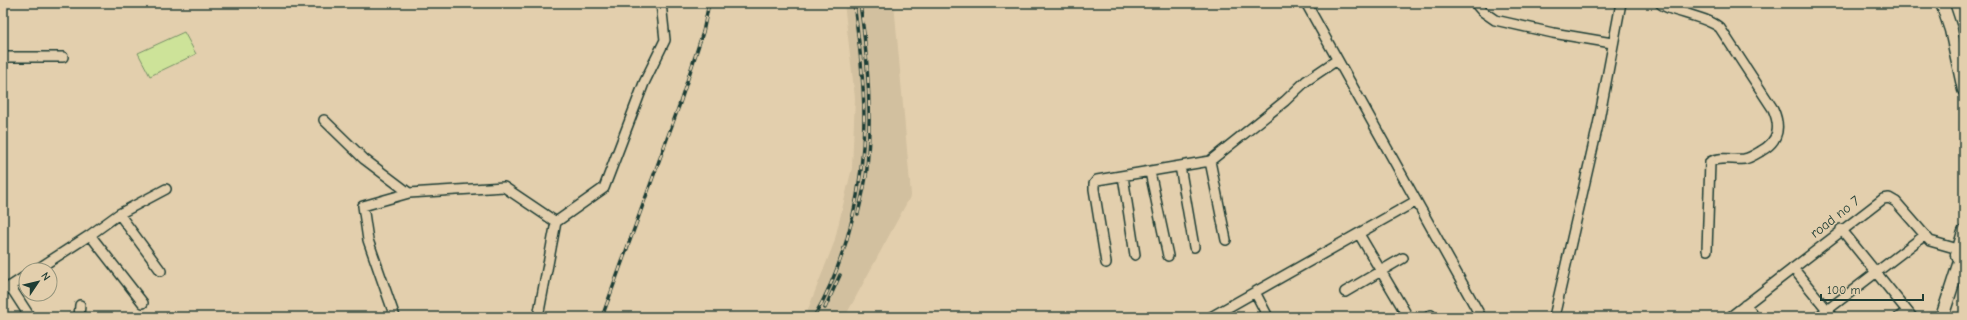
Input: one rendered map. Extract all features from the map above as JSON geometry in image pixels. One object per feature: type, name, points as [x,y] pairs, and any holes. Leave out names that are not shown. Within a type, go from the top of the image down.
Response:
[{"type":"main road","points":[[1942,3],[1951,30],[1964,90]]},
{"type":"main road","points":[[1942,317],[1949,291],[1948,286],[1962,243]]},
{"type":"street","points":[[538,317],[556,222],[604,188],[644,83],[665,40],[661,3]]},
{"type":"street","points":[[1306,3],[1481,317]]},
{"type":"street","points":[[1475,3],[1482,11],[1496,20],[1553,33],[1612,43]]},
{"type":"street","points":[[1554,317],[1598,125],[1612,43],[1621,3]]},
{"type":"street","points":[[1660,3],[1665,8],[1690,13],[1714,23],[1720,28],[1773,109],[1778,120],[1779,131],[1775,140],[1768,148],[1746,159],[1720,159],[1710,162],[1707,250]]},
{"type":"street","points":[[3,57],[63,57]]},
{"type":"street","points":[[1106,263],[1094,184],[1097,180],[1210,161],[1285,101],[1306,81],[1337,60]]},
{"type":"street","points":[[324,120],[364,159],[409,193]]},
{"type":"street","points":[[1210,161],[1226,240]]},
{"type":"street","points":[[1180,166],[1194,247]]},
{"type":"street","points":[[1150,172],[1168,256]]},
{"type":"street","points":[[1123,176],[1135,255]]},
{"type":"street","points":[[395,317],[368,240],[363,206],[409,193],[504,187],[556,222]]},
{"type":"street","points":[[48,262],[119,214],[166,189]]},
{"type":"street","name":"road no 7","points":[[1730,317],[1882,199],[1889,198],[1896,202],[1934,243],[1962,243]]},
{"type":"street","points":[[1211,317],[1416,201]]},
{"type":"street","points":[[119,214],[161,271]]},
{"type":"street","points":[[1841,230],[1910,314],[1898,317]]},
{"type":"street","points":[[1359,234],[1408,317]]},
{"type":"street","points":[[90,235],[143,303]]},
{"type":"street","points":[[1818,317],[1830,313],[1876,272],[1925,235]]},
{"type":"street","points":[[1345,292],[1403,258]]},
{"type":"street","points":[[1793,268],[1830,313]]},
{"type":"street","points":[[18,281],[7,288],[29,317]]},
{"type":"street","points":[[1256,292],[1268,317]]},
{"type":"street","points":[[79,317],[80,305]]},
{"type":"street","points":[[1745,305],[1755,317]]},
{"type":"shaded area","points":[[844,3],[894,3],[911,195],[845,317],[805,317],[834,243],[852,168],[855,98]]},
{"type":"green space","points":[[184,32],[196,54],[150,76],[138,53]]},
{"type":"railway","points":[[602,317],[679,106],[703,32],[709,3]]},
{"type":"railway","points":[[814,317],[826,295],[845,246],[852,221],[861,169],[864,104],[861,60],[854,3]]},
{"type":"railway","points":[[858,214],[865,185],[869,127],[867,65],[860,3]]},
{"type":"railway","points":[[825,308],[840,275]]}]
